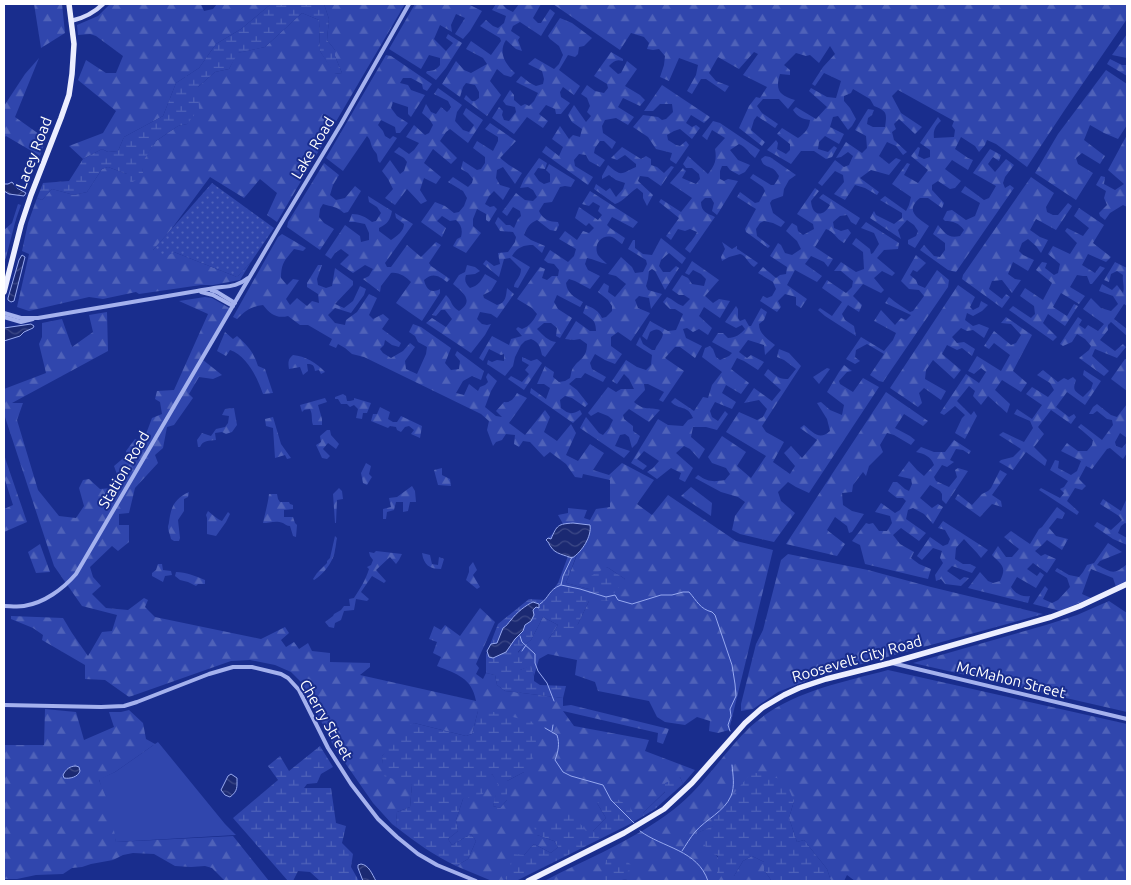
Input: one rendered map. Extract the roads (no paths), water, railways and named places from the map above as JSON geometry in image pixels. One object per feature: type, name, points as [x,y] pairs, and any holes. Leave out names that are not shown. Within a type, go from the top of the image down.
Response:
[{"type":"main road","name":"Lacey Road","points":[[4,292],[31,195],[62,118],[69,95],[74,44],[69,4]]},
{"type":"main road","points":[[71,21],[96,11],[103,4]]},
{"type":"main road","name":"Roosevelt City Road","points":[[528,881],[624,833],[664,809],[692,783],[745,723],[762,708],[784,694],[826,680],[1051,617],[1127,584]]},
{"type":"street","name":"Lake Road","points":[[234,304],[341,124],[409,4]]},
{"type":"street","points":[[4,317],[21,322],[237,285],[252,275]]},
{"type":"street","points":[[208,289],[218,292],[234,304]]},
{"type":"street","points":[[198,291],[234,304]]},
{"type":"street","name":"Station Road","points":[[4,606],[23,607],[35,604],[54,594],[76,574],[234,304]]},
{"type":"street","points":[[4,313],[21,318],[38,318]]},
{"type":"street","name":"McMahon Street","points":[[890,663],[1127,719]]},
{"type":"street","name":"Cherry Street","points":[[4,705],[124,706],[233,667],[252,667],[282,674],[299,690],[332,755],[378,819],[418,854],[437,865],[476,881]]},
{"type":"water","points":[[12,182],[17,188],[26,193],[24,196],[9,194],[4,191],[4,184]]},
{"type":"water","points":[[22,255],[25,257],[14,301],[11,302],[8,298]]},
{"type":"water","points":[[31,324],[34,326],[33,328],[20,336],[4,341],[4,328]]},
{"type":"water","points":[[573,523],[590,525],[590,529],[586,543],[572,558],[555,551],[546,540],[548,538],[551,539],[559,526]]},
{"type":"water","points":[[533,602],[539,604],[539,608],[536,607],[533,610],[534,615],[531,621],[525,625],[523,631],[506,652],[493,658],[489,657],[487,651],[491,644],[497,643],[503,628],[518,612]]},
{"type":"water","points":[[76,766],[79,767],[80,771],[78,775],[64,778],[63,775],[67,770]]},
{"type":"water","points":[[231,774],[237,778],[237,784],[236,791],[230,797],[221,790]]},
{"type":"water","points":[[361,864],[368,868],[376,881],[363,881],[358,868],[358,865]]},
{"type":"waterway","points":[[540,604],[551,591],[561,585],[572,557]]},
{"type":"waterway","points":[[561,585],[606,597],[615,595],[618,600],[632,604],[661,595],[689,592],[702,607],[715,615],[732,665],[736,696],[730,709],[731,716],[728,725],[730,731]]},
{"type":"waterway","points":[[520,636],[522,642],[535,654],[535,663],[538,671],[547,683],[554,701]]},
{"type":"waterway","points":[[522,651],[526,645]]},
{"type":"waterway","points":[[552,731],[553,725]]},
{"type":"waterway","points":[[545,728],[557,735],[558,748],[555,760],[563,772],[603,785],[611,800],[634,823]]},
{"type":"waterway","points":[[682,851],[695,832],[728,802],[733,788],[732,765]]},
{"type":"waterway","points":[[640,831],[688,856],[696,862],[708,881]]}]
